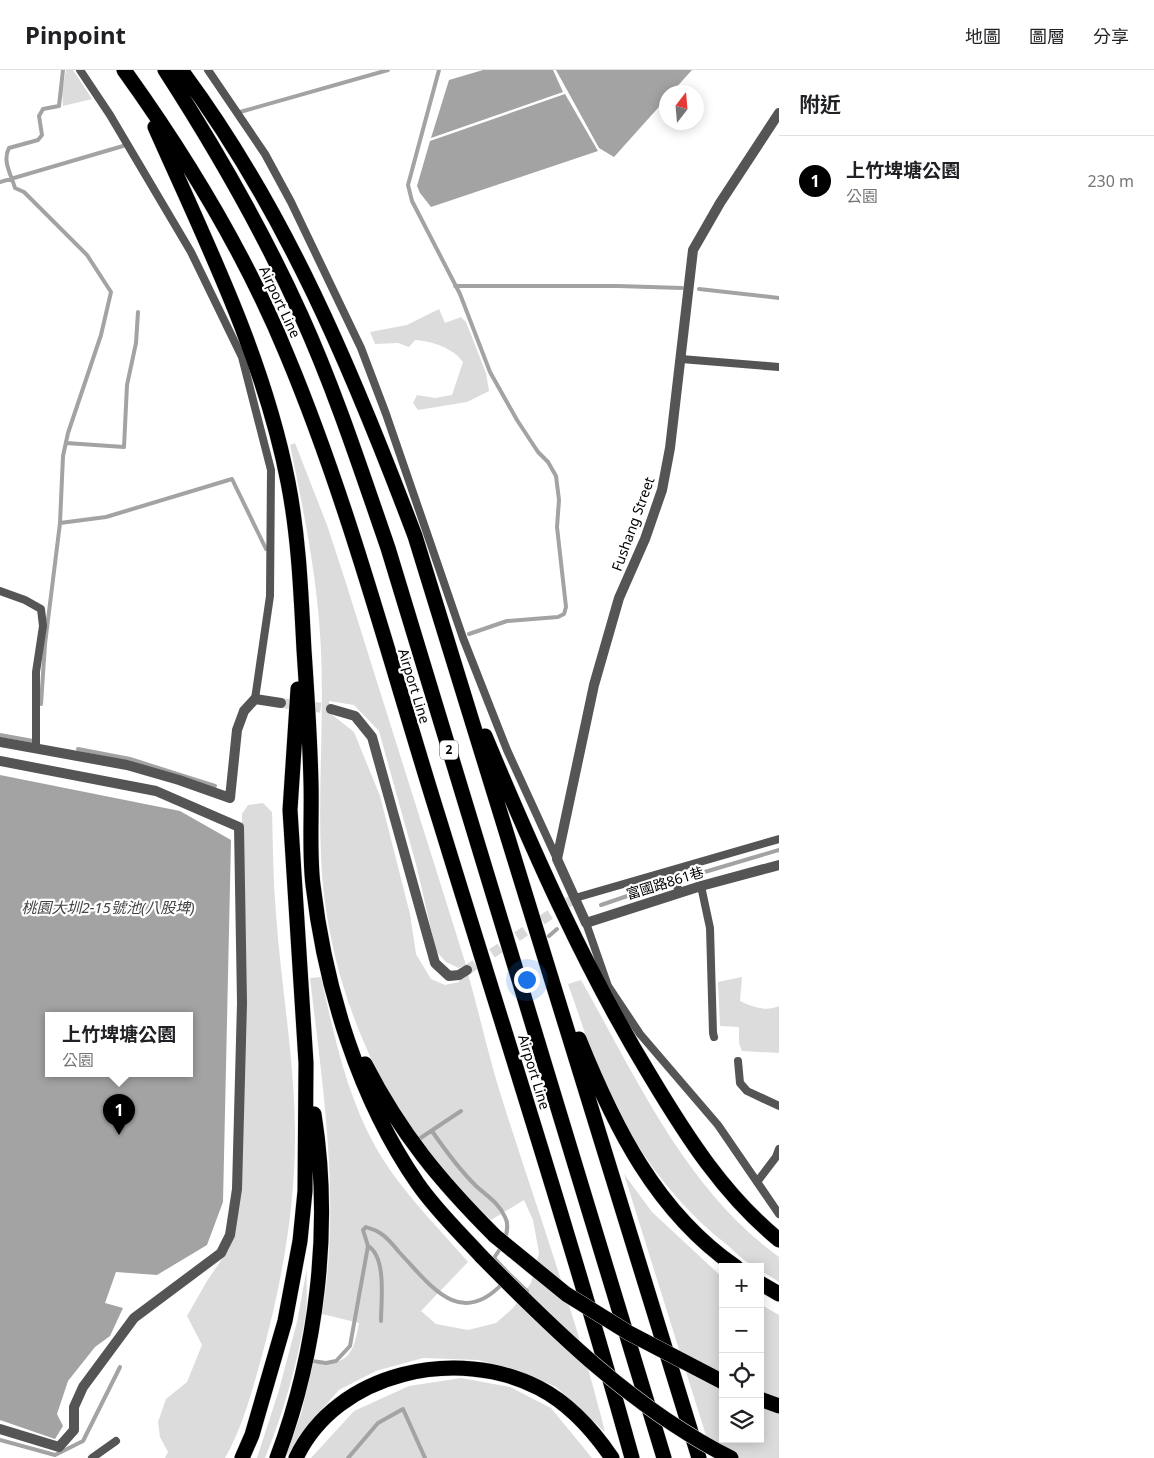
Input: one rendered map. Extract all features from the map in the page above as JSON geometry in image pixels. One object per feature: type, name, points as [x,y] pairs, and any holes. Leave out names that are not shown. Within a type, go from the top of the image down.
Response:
[{"type":"highway","name":"Airport Line","points":[[124,70],[187,162],[238,249],[286,353],[334,479],[522,1088],[632,1458]]},
{"type":"highway","name":"Airport Line","points":[[166,70],[214,147],[264,238],[301,316],[347,430],[388,548],[664,1458]]},
{"type":"highway","points":[[181,70],[238,151],[304,273],[368,413],[415,536],[698,1458]]},
{"type":"highway","points":[[137,87],[222,278],[272,415],[290,492],[301,571],[311,780],[313,884],[323,942],[344,1025],[364,1086],[396,1150],[420,1186],[482,1257],[576,1349],[634,1397],[709,1447],[731,1458]]},
{"type":"highway","points":[[242,1458],[252,1435],[285,1321],[300,1241],[307,1162],[306,1063],[290,810],[303,622]]},
{"type":"highway","points":[[452,656],[540,862],[586,960],[632,1046],[706,1164],[735,1200],[779,1240]]},
{"type":"highway","points":[[542,950],[597,1083],[614,1120],[634,1156],[665,1200],[688,1224],[732,1263]]},
{"type":"highway","points":[[344,1025],[397,1122],[423,1158],[458,1199],[496,1236],[566,1294],[629,1333],[719,1380]]},
{"type":"highway","points":[[277,1458],[299,1388],[311,1332],[318,1282],[321,1225],[318,1135],[306,1063]]},
{"type":"highway","points":[[764,1285],[779,1294]]},
{"type":"highway","points":[[296,1458],[317,1425],[360,1390],[383,1380],[434,1369],[472,1369],[509,1376],[540,1388],[564,1404],[588,1425],[612,1458]]},
{"type":"highway","points":[[764,1400],[779,1406]]},
{"type":"street","name":"Fushang Street","points":[[557,859],[586,722],[619,598],[645,539],[662,490],[670,448],[693,250],[720,203],[779,113]]},
{"type":"street","points":[[0,742],[126,765],[179,780],[230,798],[236,730],[244,711],[254,699],[281,703]]},
{"type":"street","points":[[331,710],[355,716],[367,729],[374,742],[435,963],[449,976],[459,975],[467,970]]},
{"type":"street","points":[[0,761],[156,790],[239,827],[242,1002],[237,1189],[230,1234],[221,1253],[134,1318],[83,1387],[74,1407],[74,1430],[59,1447],[0,1429]]},
{"type":"street","points":[[557,859],[586,923]]},
{"type":"street","name":"富國路861巷","points":[[586,923],[701,886],[779,864]]},
{"type":"lane","points":[[80,70],[115,122],[191,252],[242,357],[271,470],[270,596],[254,699]]},
{"type":"lane","points":[[208,70],[264,154],[291,202],[361,348],[463,638],[507,750],[557,859]]},
{"type":"lane","points":[[681,359],[779,367]]},
{"type":"lane","points":[[0,591],[25,600],[41,609],[43,626],[36,672],[36,749]]},
{"type":"lane","points":[[576,898],[779,839]]},
{"type":"lane","points":[[673,870],[679,893]]},
{"type":"lane","points":[[701,886],[710,928],[714,1038]]},
{"type":"lane","points":[[586,923],[608,986],[640,1034],[718,1125],[779,1214]]},
{"type":"lane","points":[[738,1061],[740,1083],[747,1091],[779,1106]]},
{"type":"lane","points":[[757,1182],[779,1150]]},
{"type":"lane","points":[[92,1458],[116,1441]]},
{"type":"shaded area","points":[[66,70],[73,70],[92,99],[63,106],[62,91]]},
{"type":"shaded area","points":[[439,309],[445,323],[461,317],[466,322],[486,373],[489,391],[467,402],[418,410],[413,403],[417,395],[435,398],[452,395],[463,362],[448,349],[428,342],[415,340],[409,347],[398,343],[375,344],[370,332],[407,325]]},
{"type":"shaded area","points":[[295,443],[327,525],[466,965],[459,968],[446,962],[436,951],[417,868],[379,731],[354,705],[329,701],[330,713],[354,732],[380,796],[410,914],[416,954],[431,979],[445,985],[459,982],[461,976],[468,974],[497,1084],[569,1306],[605,1432],[556,1387],[517,1370],[478,1360],[423,1358],[376,1371],[339,1390],[285,1458],[301,1414],[313,1364],[334,1363],[347,1356],[354,1343],[359,1323],[322,1314],[330,1230],[330,1188],[325,1104],[310,978],[321,977],[336,1042],[349,1085],[375,1146],[407,1192],[468,1262],[421,1311],[436,1324],[468,1330],[496,1323],[513,1308],[531,1283],[539,1253],[533,1220],[524,1200],[491,1220],[442,1170],[416,1137],[396,1106],[362,1039],[338,968],[324,894],[321,857],[322,676],[317,598],[310,547],[290,445]]},
{"type":"shaded area","points":[[263,803],[272,812],[278,941],[294,1101],[295,1156],[287,1239],[271,1321],[256,1376],[238,1432],[225,1458],[165,1458],[168,1452],[160,1437],[158,1422],[166,1399],[187,1382],[202,1345],[187,1316],[207,1281],[229,1249],[240,1200],[242,814],[248,805]]},
{"type":"shaded area","points":[[742,977],[740,1001],[764,1009],[779,1006],[779,1053],[742,1051],[739,1043],[739,1027],[720,1026],[718,982]]},
{"type":"shaded area","points":[[581,980],[643,1093],[690,1165],[717,1199],[746,1230],[779,1257],[779,1282],[764,1273],[764,1263],[746,1262],[708,1229],[690,1212],[658,1175],[631,1134],[608,1092],[568,984]]},
{"type":"shaded area","points":[[624,1174],[652,1212],[719,1274],[719,1443],[764,1443],[764,1306],[779,1315],[779,1458],[713,1458]]},
{"type":"shaded area","points":[[307,1268],[306,1312],[294,1371],[278,1424],[265,1458],[257,1458],[279,1390],[297,1322]]},
{"type":"shaded area","points":[[461,1378],[510,1387],[551,1408],[592,1458],[311,1458],[354,1411],[409,1386]]},
{"type":"water","points":[[483,70],[553,70],[563,92],[431,138],[449,80]]},
{"type":"water","points":[[556,70],[692,70],[678,85],[659,85],[659,107],[614,157],[599,148]]},
{"type":"water","points":[[565,94],[598,151],[431,207],[420,193],[417,186],[430,141]]},
{"type":"water","name":"桃園大圳2-15號池(八股埤)","points":[[0,775],[180,811],[231,840],[223,1202],[207,1245],[157,1275],[116,1272],[105,1303],[123,1308],[110,1336],[95,1347],[68,1381],[57,1414],[63,1426],[55,1439],[0,1420]]},
{"type":"waterway","points":[[41,704],[45,644],[60,523],[63,456],[68,433],[101,335],[111,292],[87,255],[24,192],[15,188],[9,173],[6,158],[9,148],[38,140],[42,135],[39,116],[43,109],[59,106],[63,70]]},
{"type":"waterway","points":[[240,112],[388,70]]},
{"type":"waterway","points":[[439,70],[408,185],[412,201],[460,294],[490,372],[517,420],[556,476],[559,500],[557,527],[566,607],[564,614],[558,617],[507,621],[469,634]]},
{"type":"waterway","points":[[0,182],[123,146]]},
{"type":"waterway","points":[[455,286],[682,288]]},
{"type":"waterway","points":[[699,289],[779,298]]},
{"type":"waterway","points":[[66,443],[124,447],[127,385],[136,343],[138,312]]},
{"type":"waterway","points":[[60,523],[106,517],[232,479],[266,549]]},
{"type":"waterway","points":[[0,735],[33,741]]},
{"type":"waterway","points":[[78,749],[130,759],[215,786]]},
{"type":"waterway","points":[[681,879],[779,850]]},
{"type":"waterway","points":[[601,905],[668,882]]},
{"type":"waterway","points":[[549,936],[557,929]]},
{"type":"waterway","points":[[416,1141],[461,1111]]},
{"type":"waterway","points":[[432,1131],[464,1173],[496,1203],[506,1220],[507,1231],[505,1239]]},
{"type":"waterway","points":[[368,1246],[363,1230],[366,1227],[377,1231],[385,1237],[435,1289],[447,1298],[460,1302],[473,1302],[487,1296],[503,1283]]},
{"type":"waterway","points":[[312,1361],[326,1363],[336,1361],[350,1346],[368,1246],[378,1260],[382,1280],[381,1321]]},
{"type":"waterway","points":[[502,1246],[494,1258],[510,1275]]},
{"type":"waterway","points":[[508,1278],[510,1275],[527,1291]]},
{"type":"waterway","points":[[0,1440],[55,1455],[83,1441],[120,1367]]},
{"type":"waterway","points":[[348,1458],[378,1423],[403,1409],[425,1458]]},
{"type":"tunnel","points":[[281,703],[331,709]]},
{"type":"tunnel","points":[[467,970],[575,898]]},
{"type":"place","name":"上竹埤塘公園","points":[[119,1135]]}]
